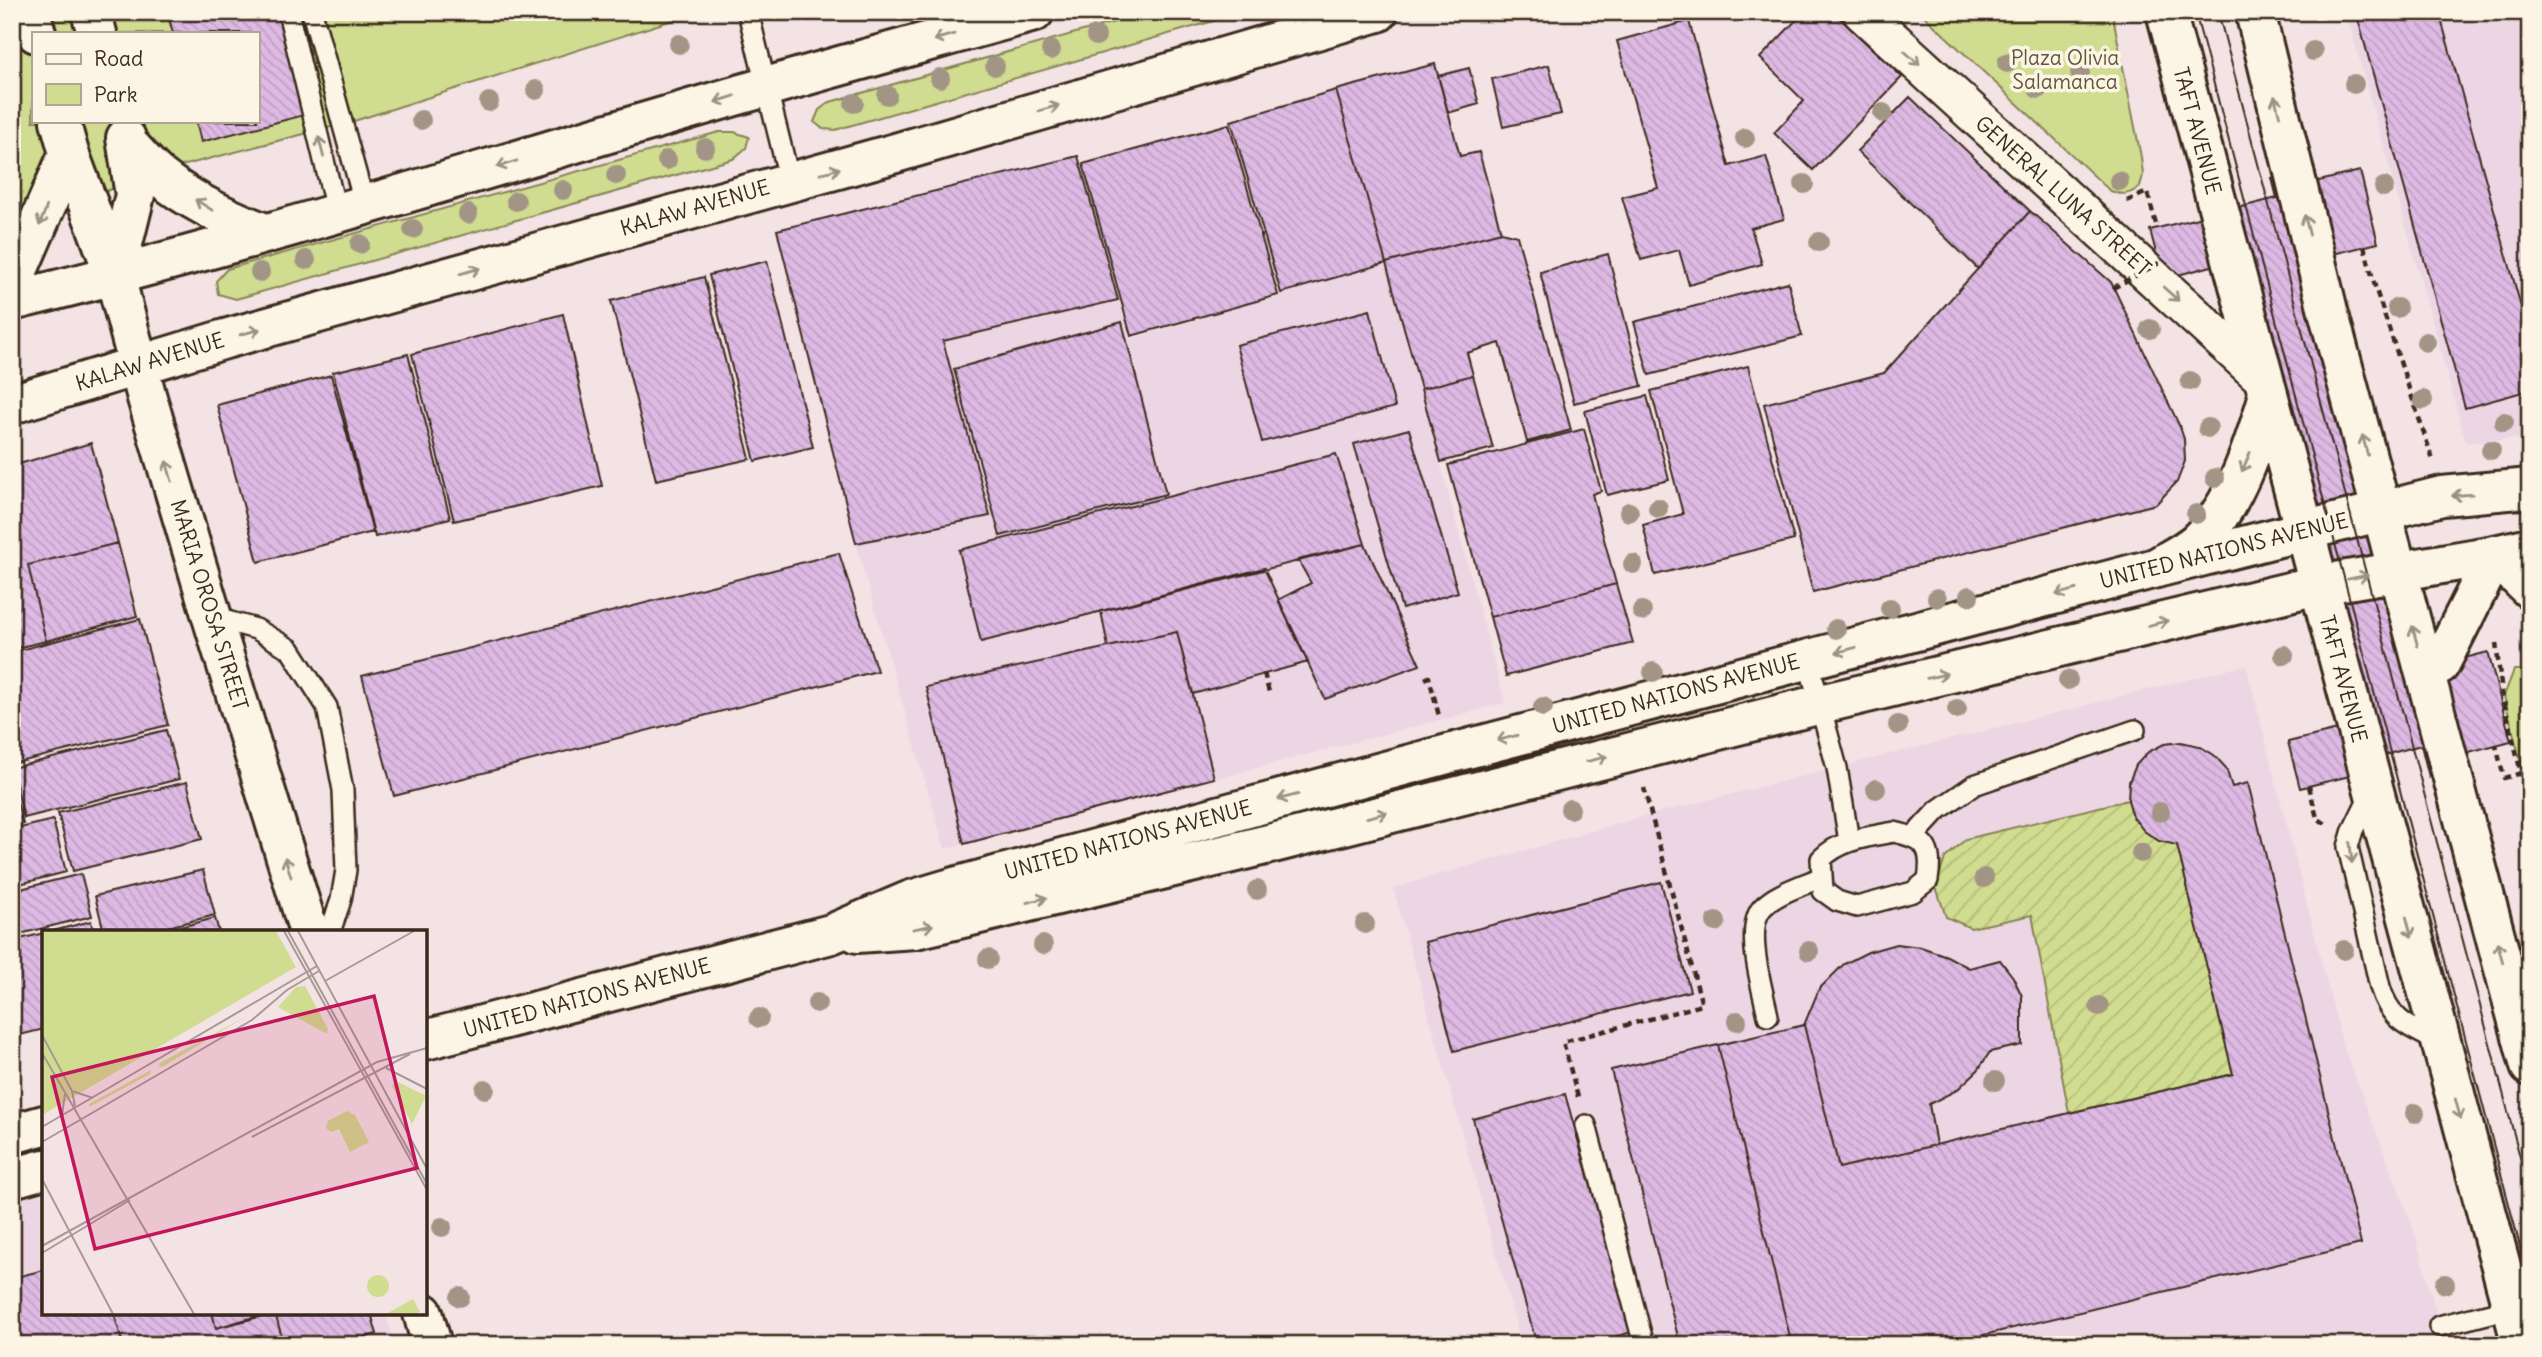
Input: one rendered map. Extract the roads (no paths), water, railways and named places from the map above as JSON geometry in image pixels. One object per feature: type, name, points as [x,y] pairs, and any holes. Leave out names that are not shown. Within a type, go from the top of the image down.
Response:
[{"type":"main road","points":[[30,12],[36,32]]},
{"type":"main road","points":[[91,12],[97,32]]},
{"type":"main road","points":[[12,301],[115,276],[351,210],[766,87],[1034,12]]},
{"type":"main road","name":"KALAW AVENUE","points":[[12,404],[138,365],[790,182],[1378,12]]},
{"type":"main road","name":"TAFT AVENUE","points":[[2166,12],[2441,1043],[2521,1305],[2522,1345]]},
{"type":"main road","points":[[2255,12],[2328,310],[2530,1066]]},
{"type":"main road","points":[[125,132],[158,176],[233,221],[265,233]]},
{"type":"main road","name":"MARIA OROSA STREET","points":[[115,276],[135,195],[125,132]]},
{"type":"main road","points":[[12,284],[65,137]]},
{"type":"main road","name":"MARIA OROSA STREET","points":[[65,137],[115,276],[138,365],[212,617],[308,930]]},
{"type":"main road","points":[[2156,568],[2194,544],[2214,524],[2240,475],[2256,437],[2266,389]]},
{"type":"main road","name":"UNITED NATIONS AVENUE","points":[[427,1039],[831,934],[915,929],[964,901],[1448,754],[2156,568],[2442,496],[2530,488]]},
{"type":"main road","points":[[2512,551],[2530,589]]},
{"type":"main road","points":[[2441,664],[2512,551]]},
{"type":"main road","name":"UNITED NATIONS AVENUE","points":[[964,901],[1273,843],[1821,704],[2318,585],[2512,551]]},
{"type":"main road","points":[[12,1178],[42,1170]]},
{"type":"main road","points":[[424,1315],[432,1345]]},
{"type":"street","name":"GENERAL LUNA STREET","points":[[1862,12],[2266,389]]},
{"type":"lane","points":[[288,12],[351,210]]},
{"type":"lane","points":[[312,12],[351,210]]},
{"type":"lane","points":[[748,12],[790,182]]},
{"type":"lane","points":[[212,617],[256,629],[290,649],[327,707],[343,790],[346,870],[341,900],[331,930]]},
{"type":"lane","points":[[1808,660],[1838,768],[1849,841]]},
{"type":"lane","points":[[1914,836],[1938,810],[1974,785],[2135,730]]},
{"type":"lane","points":[[1895,832],[1914,836],[1926,845],[1931,860],[1928,880],[1913,892],[1857,906],[1837,901],[1823,891],[1821,859],[1833,848],[1849,841],[1895,832]]},
{"type":"lane","points":[[1768,1016],[1753,945],[1760,911],[1772,900],[1821,877]]},
{"type":"lane","points":[[1586,1125],[1644,1345]]},
{"type":"lane","points":[[2439,1326],[2521,1305]]},
{"type":"tram line","points":[[2195,12],[2530,1284]]},
{"type":"tram line","points":[[2218,12],[2530,1195]]},
{"type":"park label","name":"Plaza Olivia Salamanca","points":[[2065,70]]}]
